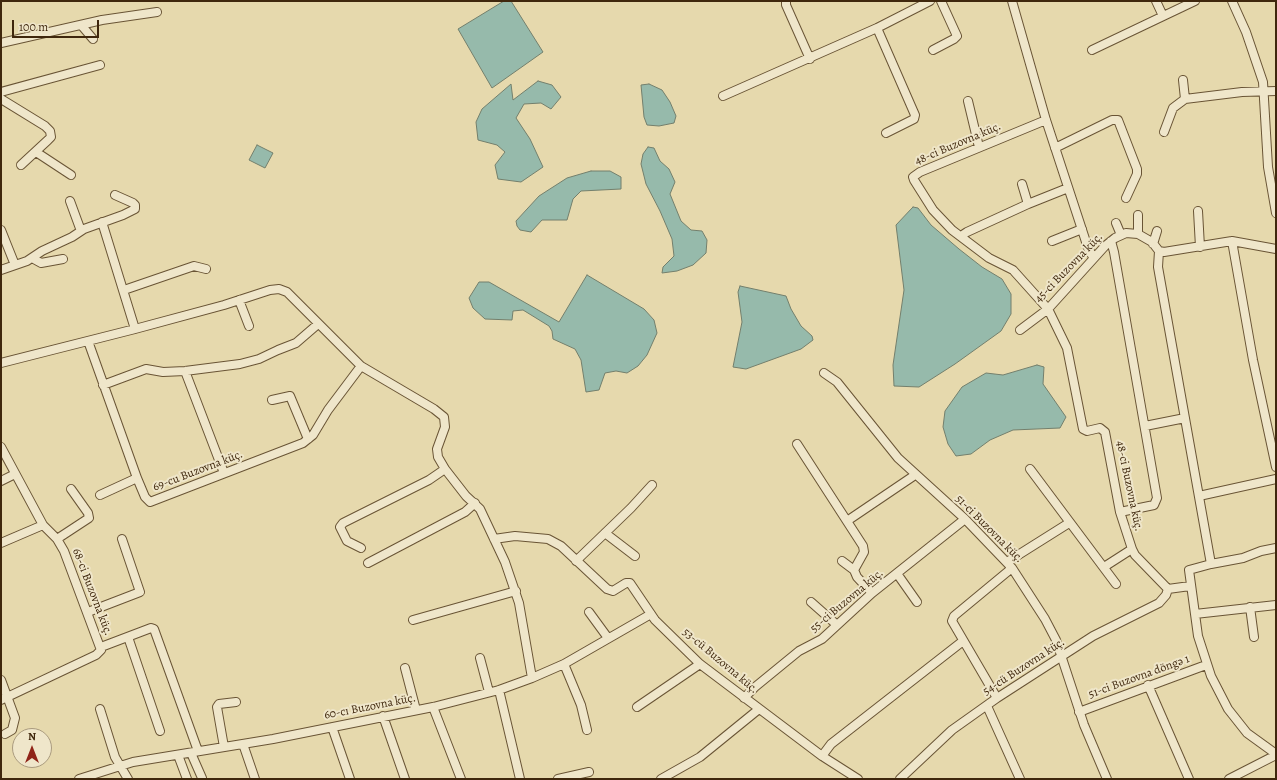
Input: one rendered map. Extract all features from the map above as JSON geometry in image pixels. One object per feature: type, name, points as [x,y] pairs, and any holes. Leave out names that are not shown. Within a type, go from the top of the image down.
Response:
[{"type":"street","points":[[786,1],[786,5],[810,59]]},
{"type":"street","points":[[723,96],[810,59],[877,28],[916,4],[930,1]]},
{"type":"street","points":[[933,50],[957,36],[941,1]]},
{"type":"street","points":[[1012,1],[1046,120],[1088,248],[1093,257]]},
{"type":"street","points":[[1156,1],[1163,16]]},
{"type":"street","points":[[1092,50],[1195,1]]},
{"type":"street","points":[[1232,1],[1253,52],[1265,92],[1268,167],[1276,213]]},
{"type":"street","points":[[1,43],[82,26],[102,20],[157,12]]},
{"type":"street","points":[[82,26],[93,39]]},
{"type":"street","points":[[877,28],[915,115],[914,119],[886,133]]},
{"type":"street","points":[[1,92],[100,65]]},
{"type":"street","points":[[1183,80],[1185,99]]},
{"type":"street","points":[[1164,132],[1173,108],[1185,99],[1242,92],[1276,91]]},
{"type":"street","points":[[1,99],[45,126],[50,131],[51,137],[21,165]]},
{"type":"street","points":[[968,101],[979,147]]},
{"type":"street","name":"48-ci Buzovna küç.","points":[[1046,120],[920,172],[913,177],[915,183],[933,210],[961,236],[989,258],[1013,270],[1048,309],[1066,348],[1083,429],[1087,431],[1100,428],[1105,432],[1120,512],[1132,549],[1136,556],[1168,589]]},
{"type":"street","points":[[1055,148],[1112,120],[1118,120],[1137,168],[1137,174],[1126,198]]},
{"type":"street","points":[[36,152],[71,175]]},
{"type":"street","points":[[1022,184],[1028,204]]},
{"type":"street","points":[[961,236],[1028,204],[1068,188]]},
{"type":"street","points":[[1,270],[32,258],[42,250],[72,238],[81,231],[135,209],[135,205],[115,195]]},
{"type":"street","points":[[70,201],[81,231]]},
{"type":"street","points":[[1198,211],[1200,247]]},
{"type":"street","points":[[1138,215],[1138,234],[1154,244],[1159,251],[1158,267],[1211,564]]},
{"type":"street","points":[[102,222],[135,329]]},
{"type":"street","points":[[1116,223],[1121,235]]},
{"type":"street","points":[[1052,241],[1082,229]]},
{"type":"street","points":[[1,230],[16,265]]},
{"type":"street","points":[[1154,244],[1157,231]]},
{"type":"street","name":"45-ci Buzovna küç.","points":[[1020,330],[1048,309],[1093,257],[1111,241],[1121,235],[1130,233],[1138,234]]},
{"type":"street","points":[[1111,241],[1145,426],[1157,502],[1154,505],[1120,512]]},
{"type":"street","points":[[1232,241],[1253,360],[1274,450],[1276,467]]},
{"type":"street","points":[[1159,251],[1169,252],[1232,241],[1276,249]]},
{"type":"street","points":[[32,258],[41,263],[63,258]]},
{"type":"street","points":[[124,290],[191,267],[197,266],[206,269]]},
{"type":"street","points":[[1,363],[135,329],[270,290],[284,290],[295,298],[318,324],[361,366],[434,409],[444,417],[445,427],[437,453],[445,469],[482,512],[516,591],[524,625],[532,678]]},
{"type":"street","points":[[239,300],[249,326]]},
{"type":"street","points":[[103,385],[146,370],[163,372],[185,371],[240,364],[259,359],[296,343],[318,324]]},
{"type":"street","name":"69-cu Buzovna küç.","points":[[88,341],[137,478],[145,497],[150,502],[297,446],[308,439],[361,366]]},
{"type":"street","points":[[185,371],[224,473]]},
{"type":"street","name":"51-ci Buzovna küç.","points":[[824,373],[837,382],[885,443],[915,475],[965,519],[1010,565],[1051,628],[1062,657],[1079,712],[1107,779]]},
{"type":"street","points":[[272,400],[290,396],[308,439]]},
{"type":"street","points":[[1145,426],[1185,418]]},
{"type":"street","points":[[797,444],[865,550],[854,570]]},
{"type":"street","name":"68-ci Buzovna küç.","points":[[1,447],[43,525],[57,539],[66,556],[101,647],[101,650],[96,655],[4,698]]},
{"type":"street","points":[[360,548],[347,541],[340,528],[343,523],[429,480],[445,469]]},
{"type":"street","points":[[1030,469],[1116,584]]},
{"type":"street","points":[[1,481],[15,474]]},
{"type":"street","points":[[847,521],[915,475]]},
{"type":"street","points":[[100,495],[137,478]]},
{"type":"street","points":[[1199,496],[1276,479]]},
{"type":"street","points":[[576,561],[606,534],[652,485]]},
{"type":"street","points":[[57,539],[89,518],[88,513],[71,489]]},
{"type":"street","points":[[368,563],[465,512],[475,503]]},
{"type":"street","name":"55-ci Buzovna küç.","points":[[744,698],[755,686],[799,651],[819,641],[872,593],[898,575],[965,519]]},
{"type":"street","points":[[997,698],[953,624],[952,618],[1010,565],[1069,523]]},
{"type":"street","points":[[1,543],[43,525]]},
{"type":"street","points":[[606,534],[635,556]]},
{"type":"street","name":"53-cü Buzovna küç.","points":[[494,539],[515,536],[548,539],[561,546],[603,587],[610,590],[616,590],[626,582],[630,584],[661,626],[700,664],[822,756],[858,779]]},
{"type":"street","points":[[88,612],[140,592],[122,539]]},
{"type":"street","points":[[1229,779],[1276,754],[1247,733],[1233,717],[1222,699],[1206,665],[1200,645],[1190,586],[1189,570],[1243,558],[1257,552],[1276,548]]},
{"type":"street","points":[[1104,567],[1132,549]]},
{"type":"street","points":[[842,561],[854,570],[857,577],[872,593]]},
{"type":"street","points":[[898,575],[917,602]]},
{"type":"street","points":[[1168,589],[1190,586]]},
{"type":"street","name":"54-cü Buzovna küç.","points":[[900,779],[952,730],[997,698],[1104,630],[1159,602],[1166,595],[1168,589]]},
{"type":"street","points":[[413,620],[516,591]]},
{"type":"street","points":[[811,602],[837,625]]},
{"type":"street","points":[[1195,614],[1276,605]]},
{"type":"street","points":[[1250,607],[1254,637]]},
{"type":"street","points":[[589,612],[608,638]]},
{"type":"street","name":"60-cı Buzovna küç.","points":[[78,779],[120,766],[433,707],[500,690],[564,664],[651,614]]},
{"type":"street","points":[[101,647],[151,628],[156,631],[202,778]]},
{"type":"street","points":[[128,638],[160,731]]},
{"type":"street","points":[[822,756],[832,744],[963,641]]},
{"type":"street","points":[[480,658],[490,692]]},
{"type":"street","points":[[564,664],[581,705],[587,730]]},
{"type":"street","points":[[637,706],[700,664]]},
{"type":"street","name":"51-ci Buzovna döngə 1","points":[[1079,712],[1148,685],[1206,665]]},
{"type":"street","points":[[405,668],[416,710]]},
{"type":"street","points":[[1,680],[4,698],[16,723],[12,730],[5,734]]},
{"type":"street","points":[[1148,685],[1189,779]]},
{"type":"street","points":[[500,690],[520,779]]},
{"type":"street","points":[[224,747],[217,707],[219,704],[236,702]]},
{"type":"street","points":[[987,706],[1020,779]]},
{"type":"street","points":[[433,707],[460,779]]},
{"type":"street","points":[[100,709],[115,757],[128,779]]},
{"type":"street","points":[[661,779],[700,757],[759,709]]},
{"type":"street","points":[[383,716],[405,779]]},
{"type":"street","points":[[332,727],[350,779]]},
{"type":"street","points":[[243,744],[255,779]]},
{"type":"street","points":[[178,755],[187,779]]},
{"type":"street","points":[[558,779],[590,772]]},
{"type":"shaded area","points":[[504,1],[511,1],[543,52],[492,88],[458,29]]},
{"type":"shaded area","points":[[538,81],[552,85],[561,97],[551,109],[541,103],[524,104],[516,118],[530,139],[543,167],[521,182],[498,179],[495,165],[505,152],[497,145],[478,140],[476,122],[482,109],[511,84],[513,100]]},
{"type":"shaded area","points":[[649,84],[662,90],[670,102],[676,116],[674,123],[659,126],[647,125],[644,117],[641,85]]},
{"type":"shaded area","points":[[257,145],[273,153],[265,168],[249,160]]},
{"type":"shaded area","points":[[648,147],[654,148],[660,161],[669,169],[675,182],[670,194],[681,221],[691,230],[702,231],[707,240],[706,253],[693,265],[677,271],[662,273],[663,267],[674,256],[672,239],[646,184],[641,164],[643,154]]},
{"type":"shaded area","points":[[591,171],[610,171],[621,177],[621,189],[581,191],[573,199],[567,220],[542,220],[531,232],[520,230],[516,221],[539,196],[567,178]]},
{"type":"shaded area","points":[[913,207],[918,208],[931,225],[959,249],[982,267],[1002,279],[1011,294],[1011,314],[1001,331],[955,364],[919,387],[894,386],[893,365],[904,290],[896,225]]},
{"type":"shaded area","points":[[587,275],[644,309],[654,320],[657,333],[647,355],[638,366],[627,373],[616,371],[605,373],[599,390],[586,392],[581,360],[575,349],[553,339],[552,331],[549,326],[523,310],[513,311],[512,320],[485,319],[473,308],[469,298],[479,282],[489,282],[559,322]]},
{"type":"shaded area","points":[[740,286],[786,296],[791,309],[801,326],[812,336],[813,340],[801,349],[746,369],[733,367],[742,322],[738,292]]},
{"type":"shaded area","points":[[1037,365],[1044,367],[1043,384],[1066,417],[1060,428],[1013,430],[990,440],[971,454],[956,456],[948,444],[943,427],[945,411],[962,387],[986,373],[1003,375]]}]
